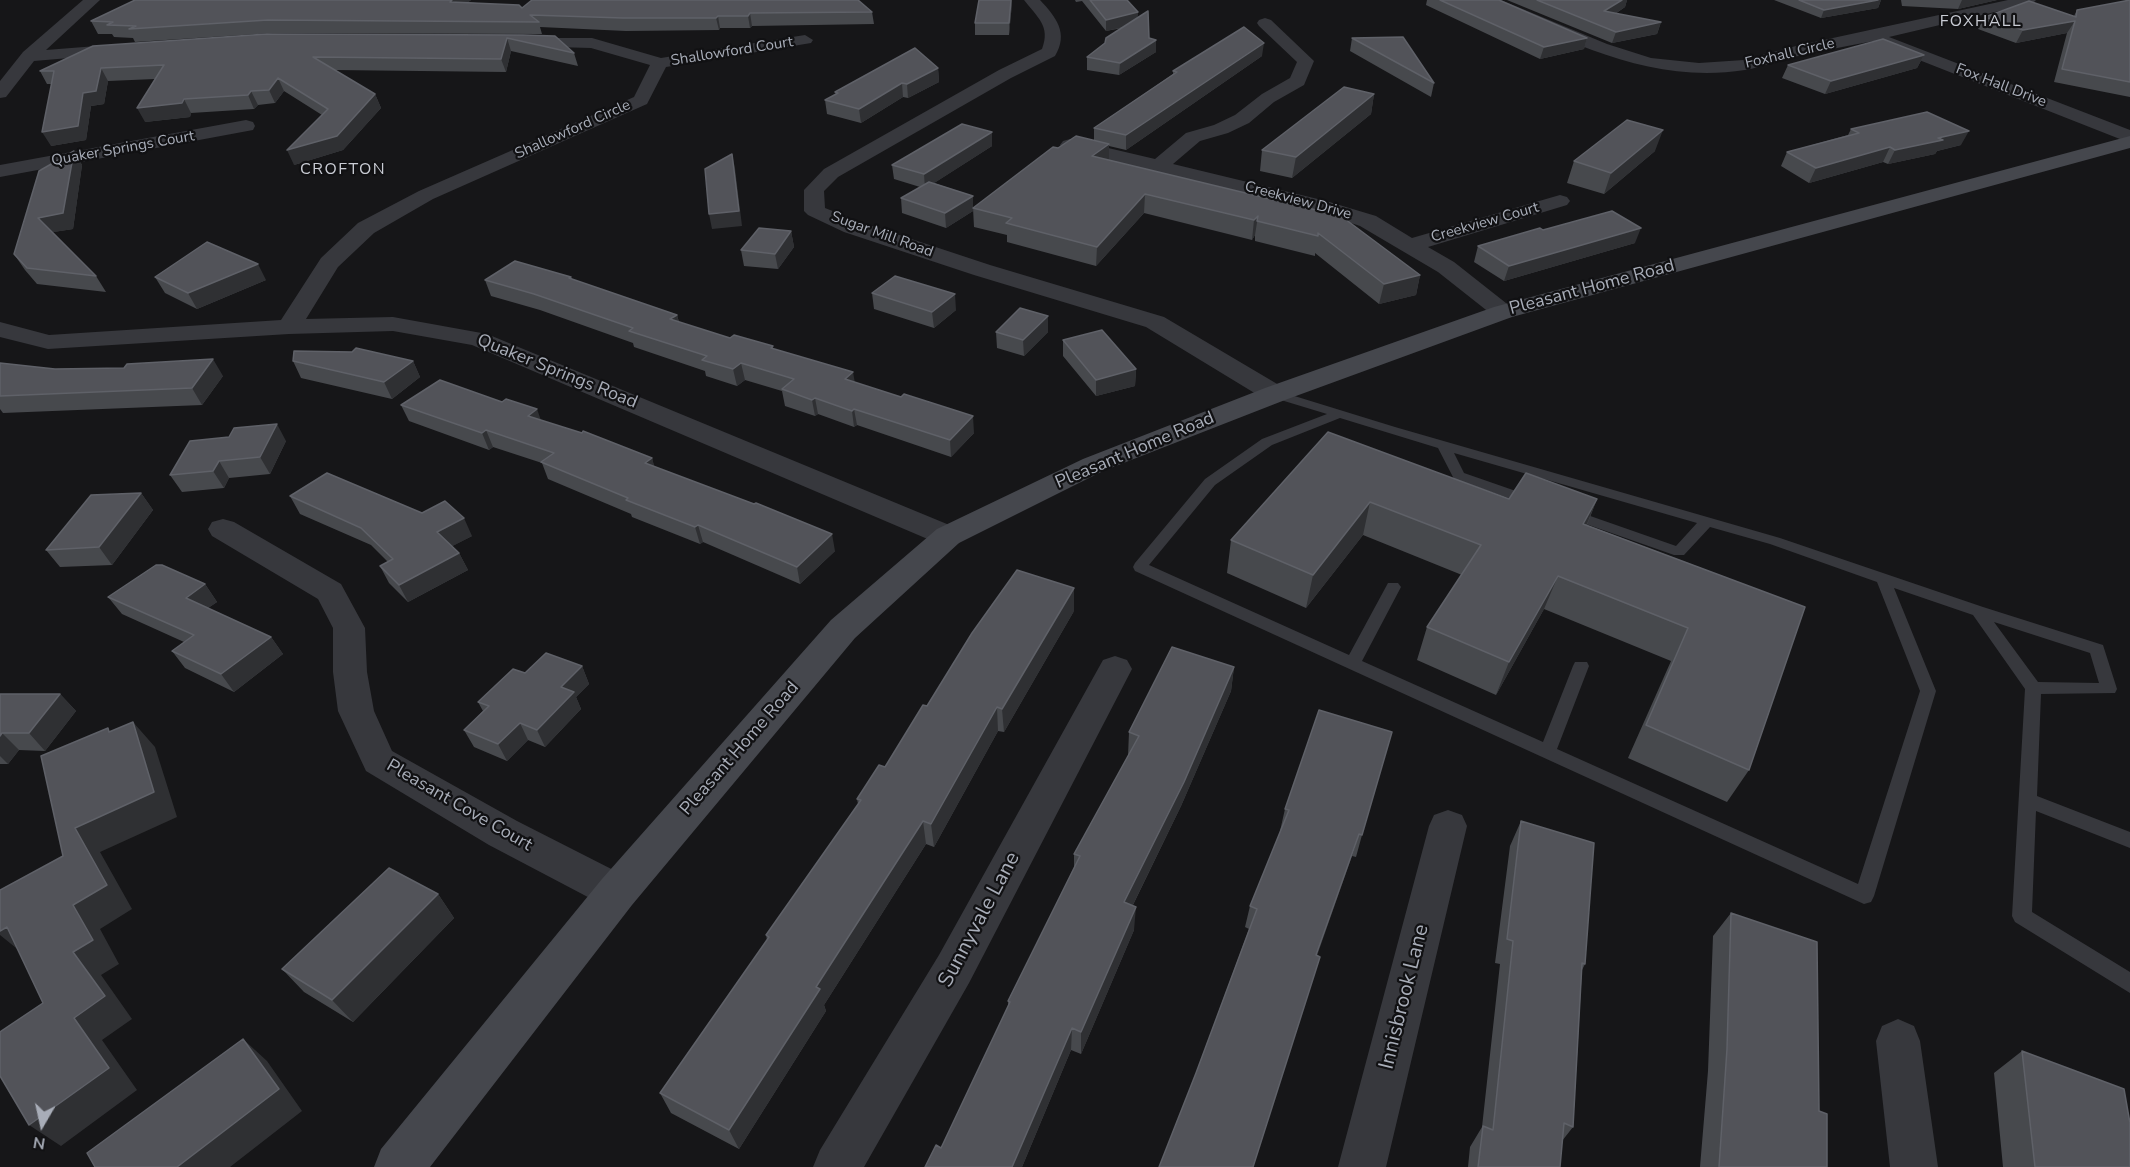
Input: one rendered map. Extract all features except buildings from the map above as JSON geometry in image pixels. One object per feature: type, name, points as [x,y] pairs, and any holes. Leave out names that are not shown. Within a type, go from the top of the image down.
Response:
[{"type":"main road","name":"Pleasant Home Road","points":[[399,1167],[616,892],[843,629],[948,536],[1093,465],[1275,394],[1503,312],[2130,142]]},
{"type":"street","points":[[0,93],[28,56],[92,0]]},
{"type":"street","name":"Sugar Mill Road","points":[[1032,0],[1054,25],[1055,40],[1049,52],[831,173],[814,190],[815,211],[852,227],[982,270],[1155,322],[1275,394]]},
{"type":"street","name":"Foxhall Circle","points":[[1488,0],[1601,48],[1649,63],[1699,68],[1745,65],[1797,51],[2028,0]]},
{"type":"street","points":[[1160,165],[1193,137],[1221,129],[1242,119],[1268,98],[1298,81],[1306,61],[1265,23]]},
{"type":"street","name":"Fox Hall Drive","points":[[1873,36],[2130,137]]},
{"type":"street","name":"Shallowford Court","points":[[660,63],[805,40]]},
{"type":"street","points":[[504,41],[592,43],[660,63]]},
{"type":"street","points":[[28,56],[144,48]]},
{"type":"street","name":"Shallowford Circle","points":[[289,327],[329,263],[366,228],[426,195],[641,100],[660,63]]},
{"type":"street","name":"Quaker Springs Court","points":[[0,171],[246,126]]},
{"type":"street","name":"Creekview Drive","points":[[1070,145],[1319,205],[1368,221],[1446,267],[1503,312]]},
{"type":"street","name":"Creekview Court","points":[[1411,245],[1560,201]]},
{"type":"street","name":"Quaker Springs Road","points":[[0,329],[48,342],[289,327],[393,324],[478,339],[948,536]]},
{"type":"street","name":"Pleasant Cove Court","points":[[223,529],[330,592],[349,628],[350,672],[356,711],[379,761],[503,833],[616,892]]},
{"type":"street","name":"Sunnyvale Lane","points":[[837,1167],[954,969],[1115,669]]},
{"type":"street","name":"Innisbrook Lane","points":[[1362,1167],[1448,826]]},
{"type":"street","points":[[1898,1041],[1914,1167]]},
{"type":"lane","points":[[1275,394],[1444,446],[1775,541],[1978,611],[2097,649],[2109,688],[2032,688]]},
{"type":"lane","points":[[1341,414],[1267,442],[1210,482],[1140,567],[1864,896],[1928,691],[1883,578]]},
{"type":"lane","points":[[1444,446],[1459,476],[1679,552],[1707,521]]},
{"type":"lane","points":[[1353,663],[1393,586]]},
{"type":"lane","points":[[1978,611],[2032,688],[2022,916],[2130,983]]},
{"type":"lane","points":[[1548,752],[1581,666]]},
{"type":"lane","points":[[2026,801],[2130,840]]},
{"type":"district","name":"FOXHALL","points":[[1981,22]]},
{"type":"district","name":"CROFTON","points":[[343,170]]}]
